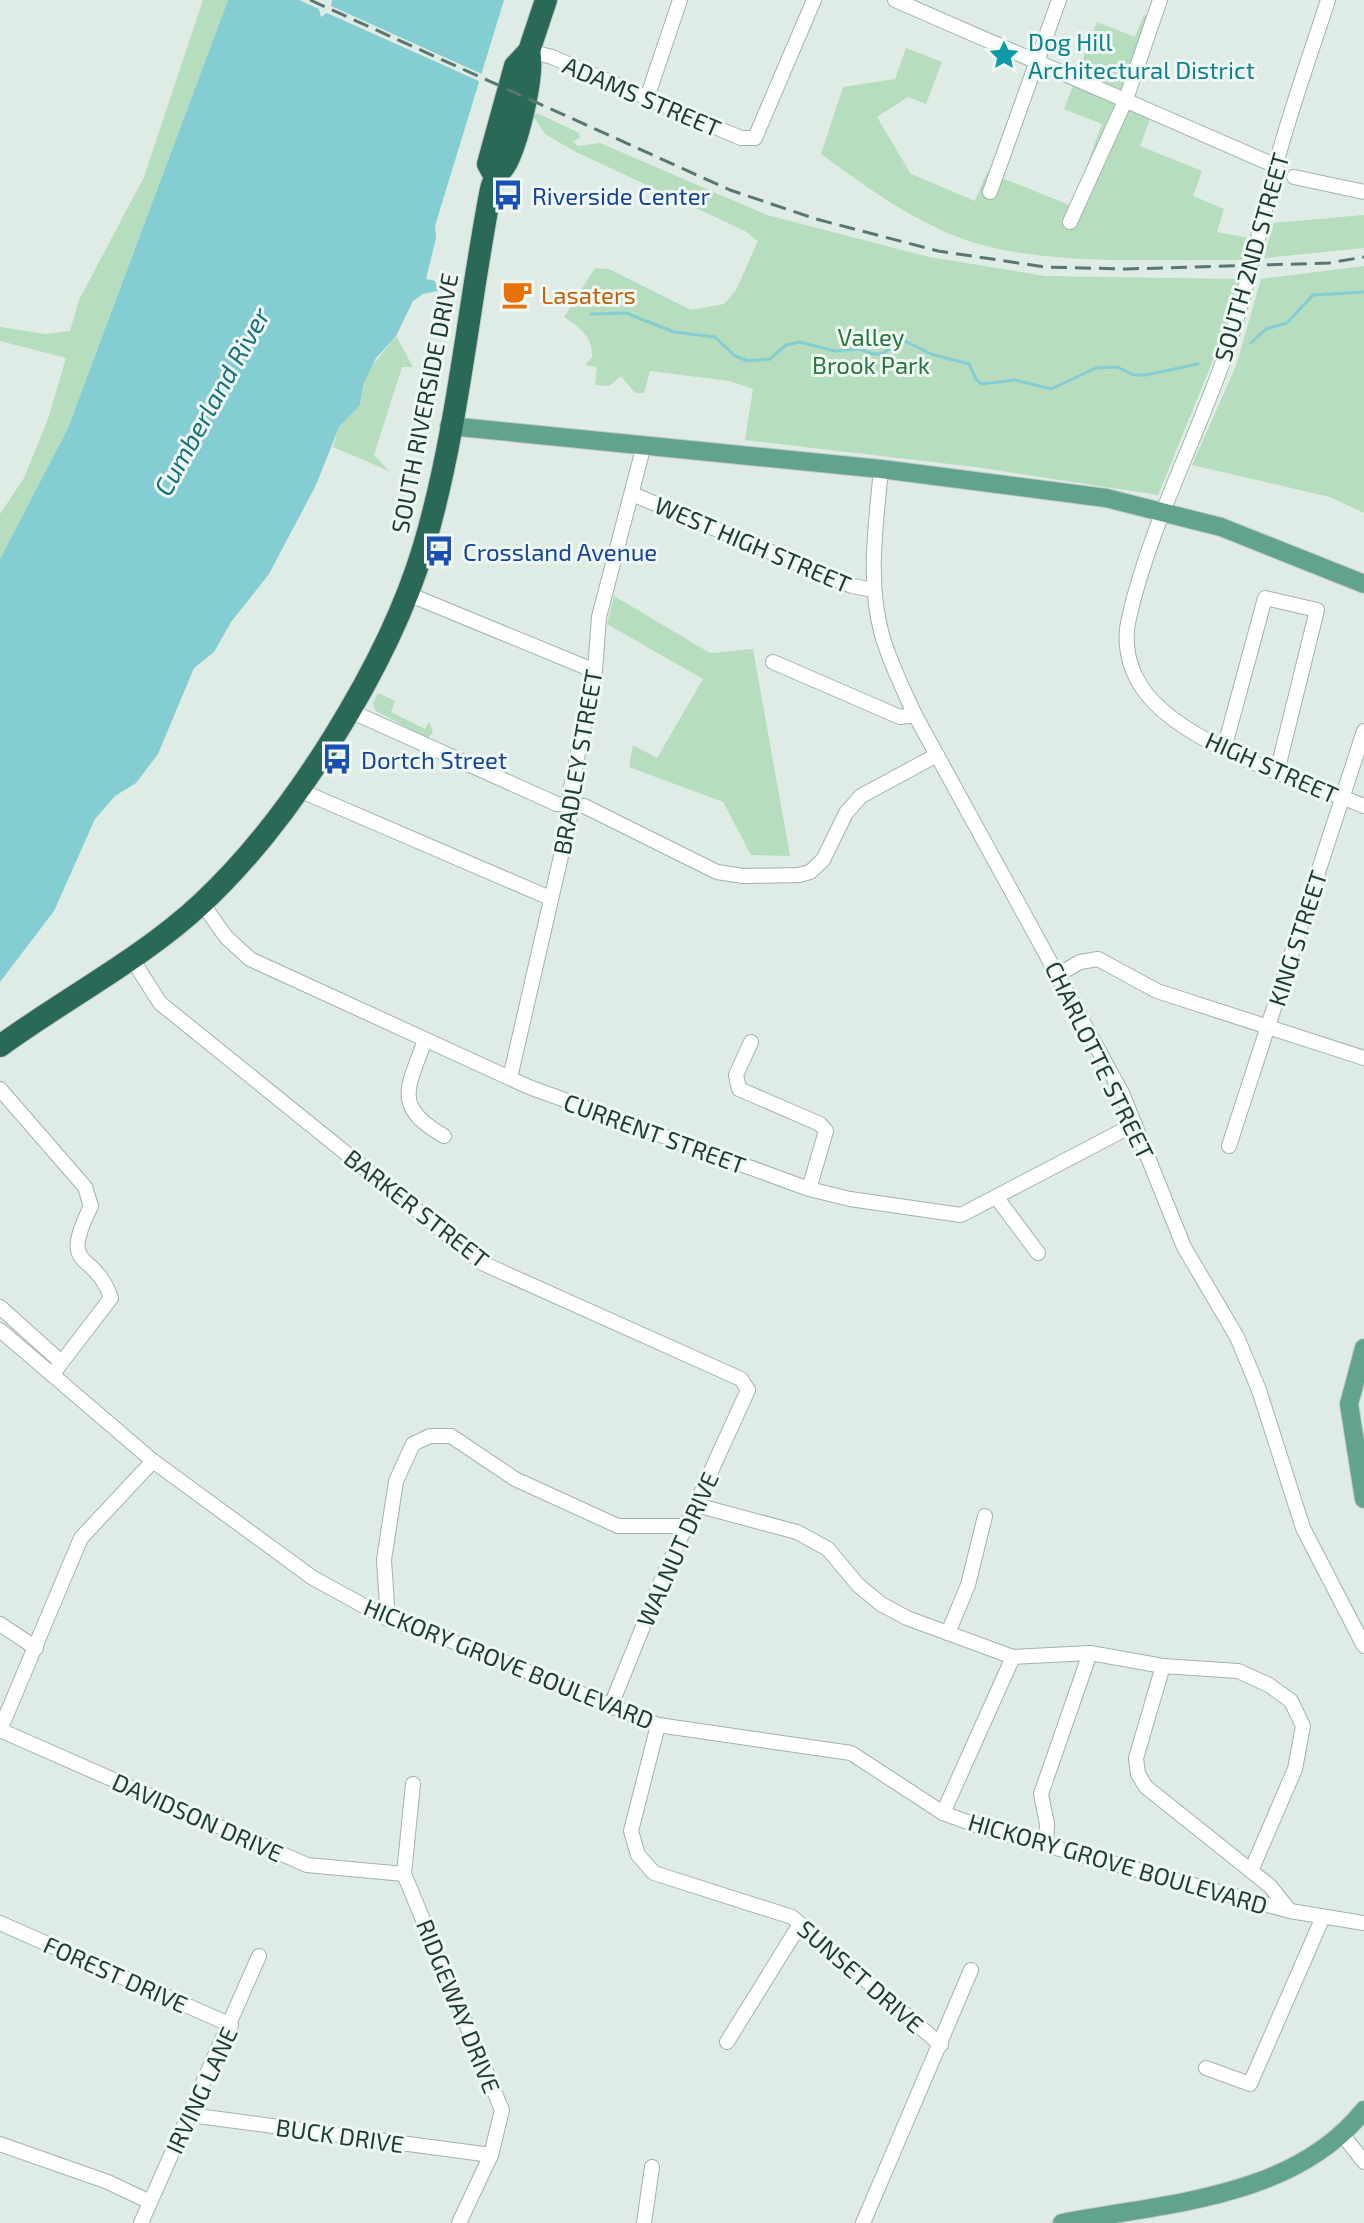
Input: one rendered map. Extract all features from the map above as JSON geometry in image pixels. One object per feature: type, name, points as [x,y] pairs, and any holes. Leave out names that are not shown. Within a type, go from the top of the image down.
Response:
[{"type":"highway","name":"SOUTH RIVERSIDE DRIVE","points":[[0,1046],[132,959],[202,903],[268,834],[348,710],[408,594],[435,505],[494,175],[505,166],[511,146],[532,71],[529,51],[546,0]]},
{"type":"main road","points":[[449,426],[881,469],[1058,491],[1164,511],[1264,542],[1364,584]]},
{"type":"main road","points":[[1364,1348],[1349,1404],[1364,1499]]},
{"type":"main road","points":[[1062,2223],[1239,2189],[1296,2166],[1342,2134],[1364,2110]]},
{"type":"street","points":[[647,98],[680,0]]},
{"type":"street","name":"ADAMS STREET","points":[[529,51],[741,138],[755,138],[814,0]]},
{"type":"street","points":[[895,0],[1276,166]]},
{"type":"street","points":[[990,192],[1059,0]]},
{"type":"street","points":[[1070,222],[1126,99],[1160,0]]},
{"type":"street","name":"SOUTH 2ND STREET","points":[[1164,511],[1227,351],[1252,267],[1276,166],[1328,0]]},
{"type":"street","points":[[1294,177],[1364,192]]},
{"type":"street","name":"BRADLEY STREET","points":[[510,1078],[570,805],[595,671],[599,617],[644,445]]},
{"type":"street","name":"CHARLOTTE STREET","points":[[881,469],[874,541],[874,590],[883,638],[915,715],[1059,974],[1135,1124],[1184,1247],[1237,1337],[1259,1390],[1303,1528],[1364,1646]]},
{"type":"street","name":"WEST HIGH STREET","points":[[632,494],[852,586],[874,590]]},
{"type":"street","name":"HIGH STREET","points":[[1164,511],[1129,616],[1130,663],[1150,699],[1189,729],[1224,749],[1364,806]]},
{"type":"street","points":[[408,594],[595,671]]},
{"type":"street","points":[[1224,749],[1265,598],[1317,610],[1277,772]]},
{"type":"street","points":[[773,662],[900,717],[915,715]]},
{"type":"street","points":[[348,710],[557,804],[584,806],[717,872],[743,876],[810,872],[823,860],[846,813],[861,796],[937,755]]},
{"type":"street","name":"KING STREET","points":[[1229,1146],[1364,731]]},
{"type":"street","points":[[299,790],[550,898]]},
{"type":"street","name":"CURRENT STREET","points":[[202,903],[226,937],[250,959],[510,1078],[809,1189],[954,1216],[997,1198],[1135,1124]]},
{"type":"street","name":"BARKER STREET","points":[[132,959],[160,1003],[482,1263],[741,1379],[748,1390]]},
{"type":"street","points":[[1059,974],[1080,962],[1098,959],[1157,991],[1364,1058]]},
{"type":"street","points":[[425,1040],[409,1087],[408,1106],[420,1120],[444,1136]]},
{"type":"street","points":[[751,1042],[736,1075],[739,1089],[820,1124],[826,1131],[809,1189]]},
{"type":"street","points":[[0,1089],[90,1196],[91,1206],[75,1239],[77,1251],[107,1288],[111,1298],[52,1375]]},
{"type":"street","points":[[997,1198],[1038,1253]]},
{"type":"street","points":[[0,1307],[60,1361]]},
{"type":"street","name":"HICKORY GROVE BOULEVARD","points":[[0,1330],[153,1461],[313,1578],[388,1619],[435,1634],[658,1725],[851,1753],[943,1813],[1046,1845],[1290,1911],[1364,1923]]},
{"type":"street","name":"WALNUT DRIVE","points":[[610,1708],[686,1526],[748,1390]]},
{"type":"street","points":[[388,1619],[384,1560],[396,1481],[413,1444],[430,1436],[451,1436],[515,1479],[618,1526],[686,1526]]},
{"type":"street","points":[[0,1730],[81,1538],[153,1461]]},
{"type":"street","points":[[696,1505],[797,1532],[828,1549],[858,1585],[881,1604],[1013,1657],[1090,1653],[1163,1666],[1251,1674],[1291,1701],[1303,1726],[1295,1769],[1251,1871]]},
{"type":"street","points":[[948,1633],[968,1585],[985,1516]]},
{"type":"street","points":[[0,1624],[36,1648]]},
{"type":"street","points":[[1046,1845],[1047,1824],[1041,1794],[1090,1653]]},
{"type":"street","points":[[943,1813],[1013,1657]]},
{"type":"street","points":[[1163,1666],[1136,1758],[1138,1774],[1146,1787],[1270,1886],[1290,1911]]},
{"type":"street","name":"SUNSET DRIVE","points":[[658,1725],[631,1831],[638,1855],[654,1873],[792,1917],[941,2045]]},
{"type":"street","name":"DAVIDSON DRIVE","points":[[0,1730],[307,1865],[404,1874]]},
{"type":"street","name":"RIDGEWAY DRIVE","points":[[413,1784],[404,1874],[502,2110],[491,2155],[459,2223]]},
{"type":"street","points":[[1206,2068],[1250,2084],[1323,1917]]},
{"type":"street","name":"FOREST DRIVE","points":[[0,1923],[231,2025]]},
{"type":"street","points":[[727,2042],[800,1924]]},
{"type":"street","name":"IRVING LANE","points":[[141,2223],[259,1956]]},
{"type":"street","points":[[863,2223],[971,1970]]},
{"type":"street","name":"BUCK DRIVE","points":[[190,2115],[491,2155]]},
{"type":"street","points":[[1342,2134],[1364,2162]]},
{"type":"street","points":[[0,2144],[108,2182],[150,2202]]},
{"type":"street","points":[[644,2223],[652,2167]]},
{"type":"green space","points":[[203,0],[228,0],[68,428],[0,559],[0,514],[24,478],[48,419],[66,358],[0,341],[0,327],[46,334],[70,331],[79,300],[144,177]]},
{"type":"green space","points":[[1144,15],[1151,17],[1121,102],[1151,117],[1140,146],[1202,171],[1193,196],[1224,209],[1217,232],[1249,238],[1243,260],[1101,260],[994,248],[963,239],[925,222],[821,154],[843,87],[895,79],[906,48],[942,62],[926,104],[908,97],[877,117],[911,174],[975,201],[987,172],[1072,206],[1102,124],[1064,109],[1097,22],[1135,37]]},
{"type":"green space","name":"Valley Brook Park","points":[[537,113],[579,133],[580,138],[573,142],[578,146],[600,143],[767,215],[929,257],[1045,276],[1239,279],[1220,343],[1158,495],[975,467],[745,440],[753,389],[729,381],[650,371],[644,393],[635,393],[621,376],[609,386],[595,385],[597,367],[585,365],[592,357],[588,338],[564,317],[595,268],[609,269],[691,310],[724,304],[736,290],[758,241],[745,231],[574,151],[545,134],[533,116]]},
{"type":"green space","points":[[1364,215],[1364,248],[1264,258],[1273,223]]},
{"type":"green space","points":[[1364,266],[1364,513],[1330,497],[1192,465],[1236,366],[1261,279]]},
{"type":"green space","points":[[396,336],[413,367],[402,367],[374,455],[389,471],[333,447],[339,427],[360,405],[367,372]]},
{"type":"green space","points":[[614,596],[710,653],[753,649],[790,856],[751,855],[723,802],[629,767],[633,745],[657,758],[703,679],[607,624]]},
{"type":"green space","points":[[378,693],[395,701],[391,712],[425,729],[429,722],[433,731],[428,739],[376,711],[373,703]]},
{"type":"water","name":"Cumberland River","points":[[228,0],[504,0],[435,226],[436,238],[426,279],[435,281],[438,291],[423,294],[413,301],[396,336],[376,358],[364,383],[360,405],[339,427],[316,485],[269,574],[231,622],[214,652],[194,668],[158,754],[136,783],[115,796],[95,819],[54,911],[0,982],[0,559],[68,428]]},
{"type":"pier","points":[[299,0],[332,0],[331,6],[484,75],[481,82],[327,13],[321,17],[319,9]]},
{"type":"waterway","points":[[1251,343],[1266,329],[1287,323],[1313,295],[1364,292]]},
{"type":"waterway","points":[[591,314],[626,313],[674,332],[715,337],[735,356],[748,361],[770,359],[786,345],[799,342],[835,351],[859,349],[882,354],[903,340],[931,354],[969,364],[981,384],[1015,380],[1051,389],[1096,368],[1117,367],[1134,375],[1146,375],[1198,364]]},
{"type":"railway","points":[[310,0],[730,190],[816,219],[938,251],[1045,267],[1126,269],[1329,263],[1364,257]]},
{"type":"place","name":"Dog Hill Architectural District","points":[[1004,55]]},
{"type":"place","name":"Riverside Center","points":[[508,195]]},
{"type":"place","name":"Lasaters","points":[[517,294]]},
{"type":"place","name":"Crossland Avenue","points":[[439,551]]},
{"type":"place","name":"Dortch Street","points":[[337,759]]}]
